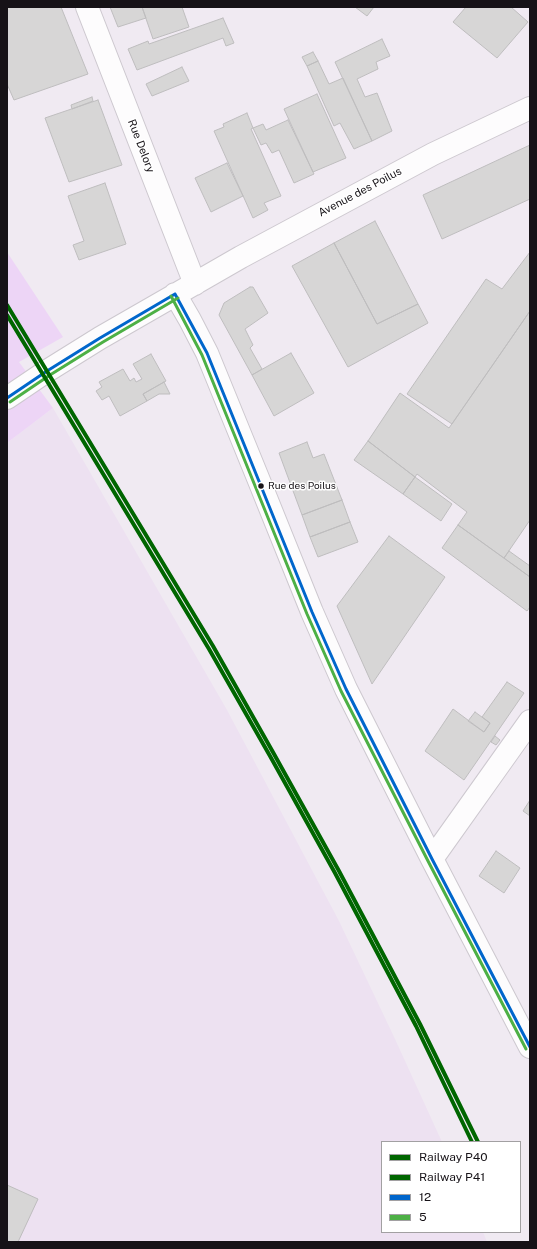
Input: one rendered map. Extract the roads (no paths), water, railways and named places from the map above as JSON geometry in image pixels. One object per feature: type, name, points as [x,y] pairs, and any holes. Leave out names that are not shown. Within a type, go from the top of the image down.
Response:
[{"type":"street","name":"Rue Delory","points":[[87,7],[195,284]]},
{"type":"street","name":"Avenue des Poilus","points":[[7,398],[87,346],[241,257],[379,182],[472,135],[530,108]]},
{"type":"street","points":[[176,294],[207,354],[312,612],[358,715],[530,1047]]},
{"type":"street","points":[[432,859],[530,721]]},
{"type":"rail line","name":"P40","points":[[7,305],[213,646],[274,754],[339,871],[420,1024],[478,1141]]},
{"type":"rail line","name":"P41","points":[[7,315],[209,649],[270,756],[335,873],[416,1026],[472,1141]]},
{"type":"place","name":"Rue des Poilus","points":[[261,486]]}]
